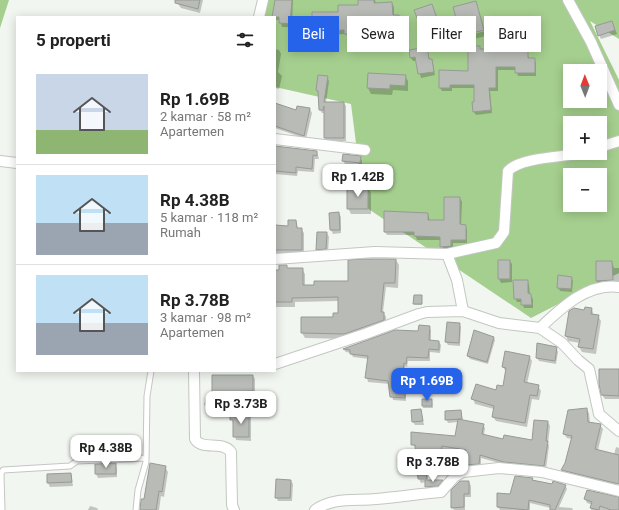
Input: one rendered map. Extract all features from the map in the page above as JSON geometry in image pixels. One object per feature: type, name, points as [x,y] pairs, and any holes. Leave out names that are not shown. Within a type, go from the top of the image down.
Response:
[{"type":"street","points":[[259,16],[263,0]]},
{"type":"street","points":[[568,0],[591,42],[619,104]]},
{"type":"street","points":[[276,139],[365,150]]},
{"type":"street","points":[[607,145],[619,141]]},
{"type":"street","points":[[276,259],[375,252],[447,254],[496,243],[501,239],[504,232],[508,171],[512,167],[521,163],[563,156]]},
{"type":"street","points":[[0,161],[16,163]]},
{"type":"street","points":[[447,254],[457,280],[464,312]]},
{"type":"street","points":[[540,328],[586,292],[603,286],[619,287]]},
{"type":"street","points":[[276,364],[377,330],[419,314],[427,312],[464,312],[499,323],[540,328],[562,343],[589,369],[599,414],[619,431]]},
{"type":"street","points":[[194,372],[195,439],[200,444],[225,447],[231,452],[232,506],[234,510]]},
{"type":"street","points":[[315,510],[327,503],[342,500],[375,499],[441,492],[454,477],[463,472],[484,469],[542,472],[619,491]]},
{"type":"lane","points":[[136,510],[146,458],[148,389],[151,372]]},
{"type":"lane","points":[[2,510],[1,474],[3,470],[70,466],[77,461],[146,458]]},
{"type":"green space","points":[[0,0],[9,0],[0,28]]},
{"type":"green space","points":[[262,0],[619,0],[619,39],[590,21],[619,80],[619,273],[531,318],[364,206],[351,104],[276,87],[276,16],[259,16]]},
{"type":"building","points":[[175,0],[200,0],[198,9],[175,3]]},
{"type":"building","points":[[275,0],[292,0],[291,16],[288,16],[288,24],[279,23],[279,17],[272,16]]},
{"type":"building","points":[[358,0],[374,0],[374,3],[392,2],[393,15],[399,16],[347,16],[347,34],[344,34],[344,30],[339,30],[339,16],[312,16],[312,12],[338,12],[338,5],[358,5]]},
{"type":"building","points":[[476,1],[484,30],[476,32],[476,16],[455,16],[453,7]]},
{"type":"building","points":[[432,4],[436,16],[417,16],[417,18],[414,10]]},
{"type":"building","points":[[612,21],[615,30],[598,36],[595,26]]},
{"type":"building","points":[[476,46],[480,46],[480,49],[484,49],[484,52],[528,52],[528,58],[535,58],[535,73],[515,73],[515,67],[496,67],[496,88],[489,88],[491,110],[473,112],[472,102],[474,102],[474,85],[450,85],[450,88],[439,88],[439,70],[468,71],[468,52],[476,52]]},
{"type":"building","points":[[417,49],[417,52],[428,52],[429,59],[432,59],[434,72],[418,74],[415,57],[410,58],[409,50]]},
{"type":"building","points":[[368,73],[406,75],[405,86],[390,85],[390,89],[367,88]]},
{"type":"building","points":[[318,75],[328,76],[324,102],[344,102],[344,138],[324,138],[324,106],[323,110],[319,110],[318,91],[316,90]]},
{"type":"building","points":[[276,103],[296,110],[297,106],[310,108],[304,136],[276,126]]},
{"type":"building","points":[[276,146],[317,151],[317,156],[313,155],[312,169],[296,167],[296,173],[276,171]]},
{"type":"building","points":[[343,154],[361,156],[360,163],[342,161]]},
{"type":"building","points":[[347,187],[368,187],[368,209],[347,209]]},
{"type":"building","points":[[444,197],[460,197],[460,224],[466,225],[466,240],[451,240],[451,246],[440,247],[440,237],[414,236],[414,232],[384,232],[384,211],[428,213],[428,220],[444,220]]},
{"type":"building","points":[[339,212],[340,230],[330,230],[329,213]]},
{"type":"building","points":[[288,220],[296,220],[297,228],[302,228],[302,250],[276,250],[276,225],[288,226]]},
{"type":"building","points":[[317,232],[327,232],[326,249],[316,250]]},
{"type":"building","points":[[396,259],[395,283],[384,283],[381,312],[384,312],[384,320],[344,334],[301,333],[301,317],[333,317],[333,313],[338,313],[338,297],[292,298],[292,302],[276,302],[276,270],[279,270],[279,265],[287,265],[287,268],[303,268],[303,285],[314,285],[314,281],[348,281],[348,260]]},
{"type":"building","points":[[498,260],[510,260],[510,279],[498,279]]},
{"type":"building","points":[[596,261],[612,261],[613,280],[596,281]]},
{"type":"building","points":[[558,275],[572,277],[571,289],[557,288]]},
{"type":"building","points":[[513,280],[528,280],[528,293],[531,294],[532,305],[521,305],[521,299],[514,299]]},
{"type":"building","points":[[414,295],[422,295],[422,304],[413,304]]},
{"type":"building","points":[[585,307],[592,308],[591,314],[599,315],[593,349],[578,347],[580,339],[565,336],[569,311],[574,308],[584,310]]},
{"type":"building","points":[[447,322],[460,323],[459,343],[445,342]]},
{"type":"building","points":[[419,325],[430,326],[429,340],[439,341],[439,350],[429,349],[428,358],[407,357],[406,364],[404,363],[401,385],[405,385],[405,398],[390,397],[388,381],[365,378],[368,356],[350,354],[350,350],[343,349],[395,330],[418,331]]},
{"type":"building","points":[[474,330],[494,337],[487,362],[467,356]]},
{"type":"building","points":[[537,343],[557,347],[555,361],[536,358]]},
{"type":"building","points":[[505,351],[530,356],[524,382],[539,385],[537,396],[530,395],[525,423],[492,417],[494,406],[471,399],[476,384],[496,390],[497,385],[503,386],[506,368],[502,367]]},
{"type":"building","points":[[599,369],[619,369],[619,396],[601,395]]},
{"type":"building","points":[[212,375],[253,375],[253,391],[212,393]]},
{"type":"building","points":[[206,398],[215,398],[215,406],[205,405]]},
{"type":"building","points":[[422,399],[432,399],[432,406],[422,406]]},
{"type":"building","points":[[587,408],[588,422],[601,424],[595,449],[619,455],[619,484],[561,470],[565,463],[572,436],[563,434],[568,410]]},
{"type":"building","points":[[421,409],[423,421],[412,422],[411,410]]},
{"type":"building","points":[[461,410],[462,419],[445,420],[445,411]]},
{"type":"building","points":[[230,413],[249,413],[249,437],[233,437],[233,420],[230,420]]},
{"type":"building","points":[[458,419],[484,424],[482,434],[503,439],[504,435],[532,440],[534,420],[548,421],[546,441],[548,441],[544,466],[504,462],[480,455],[479,464],[465,465],[466,450],[442,446],[441,454],[424,452],[427,479],[418,479],[415,445],[411,445],[411,432],[455,436]]},
{"type":"building","points":[[116,463],[116,474],[95,474],[95,464]]},
{"type":"building","points":[[150,463],[166,466],[162,492],[159,491],[156,510],[140,510],[141,499],[144,499]]},
{"type":"building","points":[[71,473],[72,482],[47,483],[47,474]]},
{"type":"building","points":[[515,476],[533,478],[532,480],[552,484],[553,481],[566,485],[555,510],[550,510],[550,505],[529,500],[528,510],[497,507],[497,493],[510,494]]},
{"type":"building","points":[[276,479],[291,480],[290,498],[275,498]]},
{"type":"building","points":[[425,480],[443,480],[438,486],[425,487]]},
{"type":"building","points":[[460,481],[469,481],[469,494],[464,494],[464,507],[451,508],[451,490]]},
{"type":"building","points":[[587,490],[619,497],[619,510],[611,510],[600,506],[599,510],[590,508],[592,502],[584,499]]}]
